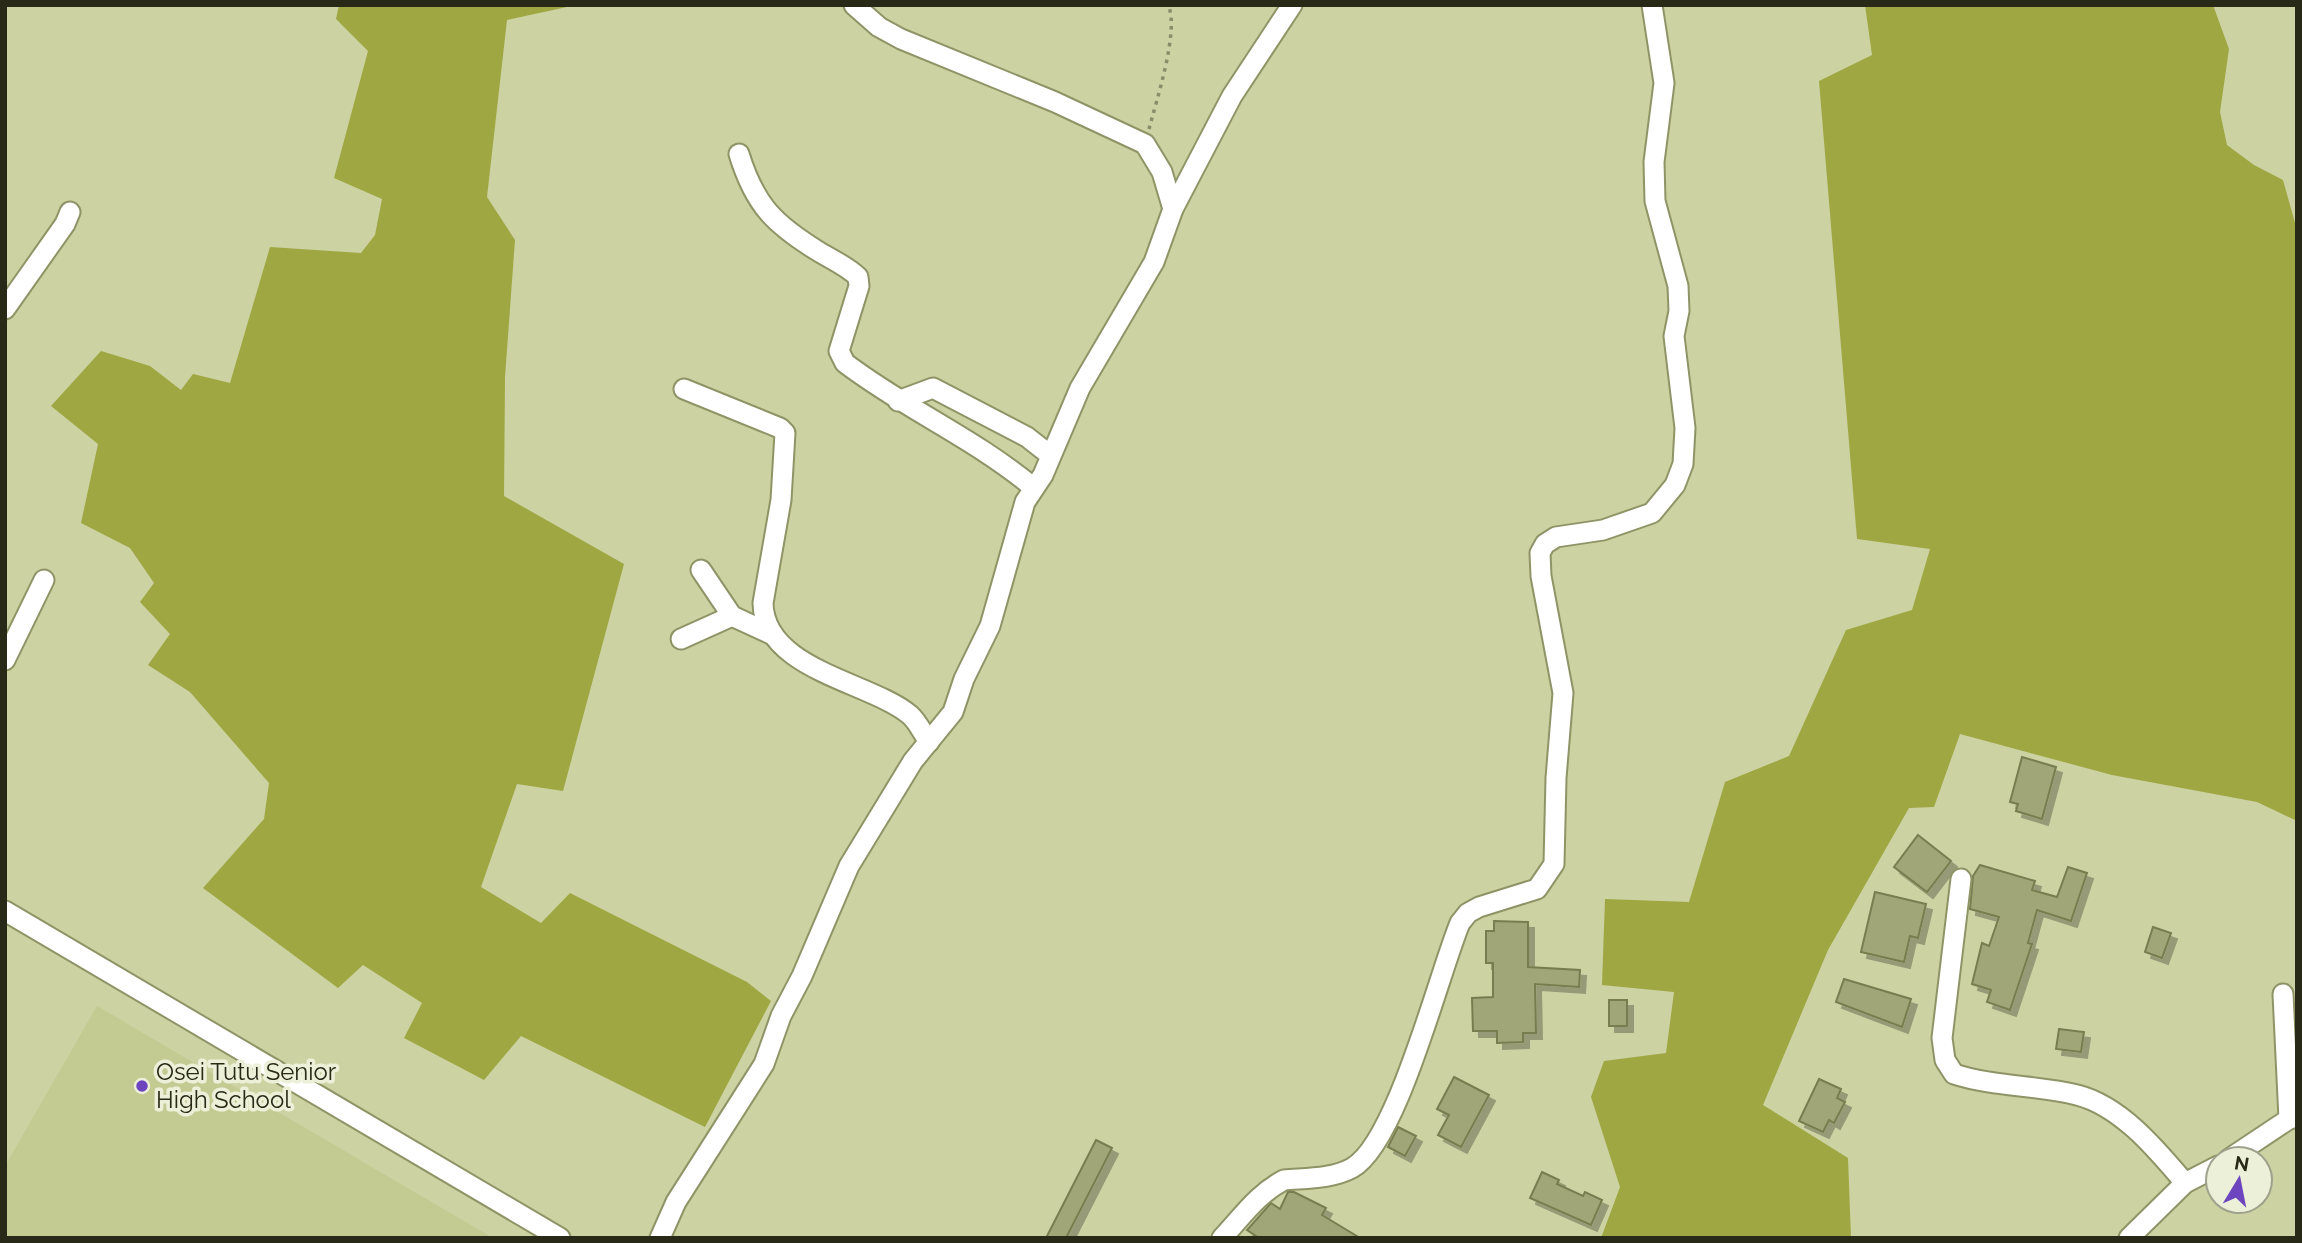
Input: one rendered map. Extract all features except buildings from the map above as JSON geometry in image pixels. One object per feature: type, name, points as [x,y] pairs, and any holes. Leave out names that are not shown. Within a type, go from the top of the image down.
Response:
[{"type":"street","points":[[854,5],[879,27],[901,39],[1044,97],[1145,144],[1162,172],[1173,209]]},
{"type":"street","points":[[660,1238],[680,1196],[757,1077],[849,866],[913,761],[953,712],[964,679],[990,626],[1019,514],[1086,378],[1154,262],[1173,209],[1242,78],[1292,5]]},
{"type":"street","points":[[1222,1238],[1260,1195],[1284,1180],[1342,1172],[1360,1162],[1389,1115],[1433,1008],[1460,923],[1479,907],[1537,889],[1554,864],[1556,778],[1563,693],[1541,576],[1541,553],[1545,544],[1556,537],[1603,530],[1652,513],[1675,485],[1685,446],[1674,335],[1679,311],[1678,286],[1655,201],[1654,162],[1664,83],[1652,5]]},
{"type":"street","points":[[739,154],[746,176],[765,211],[790,234],[858,277],[840,358],[898,401],[988,451],[1034,488]]},
{"type":"street","points":[[5,309],[65,224],[70,212]]},
{"type":"street","points":[[898,401],[933,388],[1027,437],[1050,455]]},
{"type":"street","points":[[684,389],[780,428],[785,433],[777,527],[763,603],[763,614],[771,635]]},
{"type":"street","points":[[701,570],[732,616],[771,635],[829,678],[888,702],[911,716],[929,742]]},
{"type":"street","points":[[5,660],[44,580]]},
{"type":"street","points":[[681,639],[732,616]]},
{"type":"street","points":[[1961,879],[1942,1038],[1945,1060],[1954,1074],[1973,1080],[2078,1095],[2095,1101],[2142,1136],[2185,1183]]},
{"type":"street","points":[[5,911],[560,1238]]},
{"type":"street","points":[[2251,1145],[2293,1118],[2283,994]]},
{"type":"street","points":[[2129,1238],[2185,1183],[2204,1173]]},
{"type":"path","points":[[1145,144],[1169,48],[1171,11],[1168,5]]},
{"type":"shaded area","name":"Osei Tutu Senior High School","points":[[97,1006],[493,1238],[5,1238],[5,1166]]},
{"type":"green space","points":[[339,5],[576,5],[507,20],[487,197],[515,240],[505,377],[504,496],[624,564],[563,791],[517,784],[481,887],[541,923],[570,893],[747,982],[771,1001],[705,1127],[521,1036],[484,1080],[404,1038],[422,1003],[363,965],[338,988],[203,888],[264,819],[269,783],[190,692],[148,665],[170,634],[140,602],[154,583],[130,548],[81,523],[98,444],[51,406],[101,351],[150,366],[181,390],[193,374],[230,383],[270,247],[361,253],[375,235],[382,199],[334,178],[368,51],[336,19]]},
{"type":"green space","points":[[1865,5],[2213,5],[2229,49],[2220,112],[2227,145],[2254,165],[2283,180],[2297,230],[2297,821],[2257,802],[2112,775],[1960,734],[1934,807],[1909,808],[1828,950],[1763,1105],[1848,1158],[1851,1238],[1601,1238],[1620,1187],[1591,1097],[1604,1061],[1666,1053],[1674,992],[1602,985],[1605,899],[1689,902],[1725,782],[1789,756],[1846,630],[1912,610],[1930,549],[1857,539],[1819,81],[1872,55]]},
{"type":"place","name":"Osei Tutu Senior High School","points":[[142,1086]]}]
